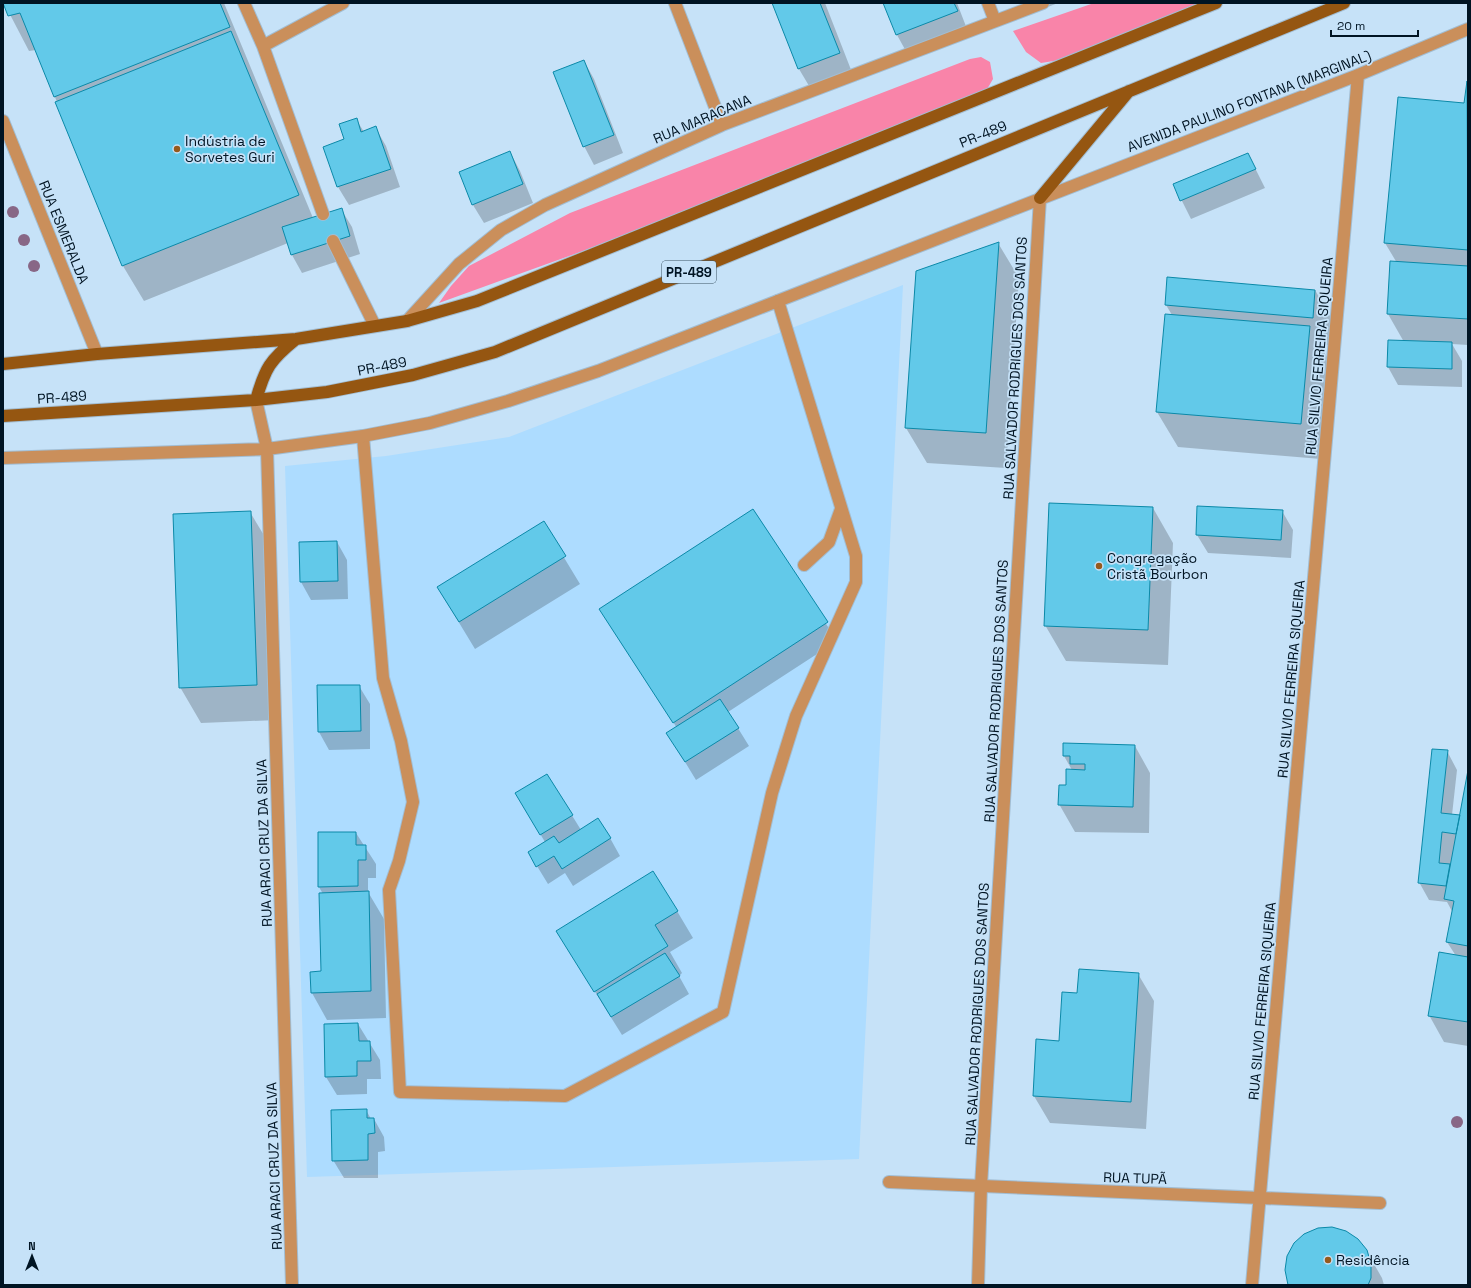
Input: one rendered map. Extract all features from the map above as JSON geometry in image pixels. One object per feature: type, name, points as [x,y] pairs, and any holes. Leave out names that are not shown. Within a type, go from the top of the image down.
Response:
[{"type":"main road","points":[[3,364],[97,354],[296,339],[407,321],[477,301],[1216,3]]},
{"type":"main road","name":"PR-489","points":[[3,416],[256,400],[327,392],[413,376],[495,352],[1131,89],[1344,3]]},
{"type":"main road","points":[[1040,198],[1131,89]]},
{"type":"main road","points":[[256,400],[263,376],[277,355],[296,339]]},
{"type":"street","points":[[244,3],[263,46],[323,214]]},
{"type":"street","points":[[263,46],[343,3]]},
{"type":"street","points":[[675,3],[722,125]]},
{"type":"street","points":[[988,3],[995,21]]},
{"type":"street","name":"RUA MARACANA","points":[[407,321],[459,264],[501,230],[545,206],[722,125],[1043,3]]},
{"type":"street","name":"AVENIDA PAULINO FONTANA (MARGINAL)","points":[[3,458],[267,449],[363,436],[430,424],[508,401],[598,371],[1358,75],[1468,29]]},
{"type":"street","name":"RUA SILVIO FERREIRA SIQUEIRA","points":[[1252,1285],[1358,75]]},
{"type":"street","name":"RUA ESMERALDA","points":[[3,122],[97,354]]},
{"type":"street","name":"RUA SALVADOR RODRIGUES DOS SANTOS","points":[[978,1285],[981,1186],[1040,198]]},
{"type":"street","points":[[333,242],[375,326]]},
{"type":"street","points":[[363,436],[383,678],[401,741],[413,802],[399,861],[389,890],[400,1092],[565,1096],[723,1012],[772,793],[796,716],[856,582],[856,556],[778,301]]},
{"type":"street","name":"RUA ARACI CRUZ DA SILVA","points":[[256,400],[267,449],[292,1285]]},
{"type":"street","points":[[804,565],[829,542],[841,509]]},
{"type":"street","name":"RUA TUPÃ","points":[[889,1182],[1380,1203]]},
{"type":"shaded area","points":[[1094,3],[1205,3],[1060,60],[1041,63],[1026,52],[1013,31]]},
{"type":"shaded area","points":[[981,57],[990,62],[993,79],[986,91],[583,251],[439,303],[451,286],[469,266],[570,213],[970,59]]},
{"type":"shaded area","points":[[903,285],[859,1159],[307,1177],[285,466],[386,456],[509,437]]},
{"type":"building","points":[[3,3],[220,3],[230,27],[54,97],[20,13],[8,16]]},
{"type":"building","points":[[772,3],[820,3],[840,53],[798,69]]},
{"type":"building","points":[[883,3],[954,3],[958,11],[896,35]]},
{"type":"building","name":"Indústria de Sorvetes Guri","points":[[231,31],[299,195],[122,266],[55,102]]},
{"type":"building","points":[[584,60],[614,135],[583,147],[553,72]]},
{"type":"building","points":[[1467,81],[1468,250],[1384,243],[1398,97],[1464,103]]},
{"type":"building","points":[[357,118],[361,132],[376,126],[391,169],[337,187],[323,147],[344,139],[339,124]]},
{"type":"building","points":[[510,151],[523,184],[472,205],[459,172]]},
{"type":"building","points":[[1248,153],[1256,169],[1180,201],[1173,184]]},
{"type":"building","points":[[342,208],[350,236],[291,255],[282,227]]},
{"type":"building","points":[[999,242],[986,433],[905,428],[916,271]]},
{"type":"building","points":[[1390,261],[1468,266],[1468,319],[1387,314]]},
{"type":"building","points":[[1167,277],[1315,290],[1313,318],[1165,305]]},
{"type":"building","points":[[1165,314],[1310,326],[1301,424],[1156,412]]},
{"type":"building","points":[[1388,340],[1452,342],[1452,369],[1387,367]]},
{"type":"building","name":"Congregação Cristã Bourbon","points":[[1049,503],[1153,507],[1148,630],[1044,626]]},
{"type":"building","points":[[1197,506],[1283,510],[1281,540],[1196,535]]},
{"type":"building","points":[[753,509],[828,622],[673,723],[599,609]]},
{"type":"building","points":[[251,511],[257,685],[179,688],[173,514]]},
{"type":"building","points":[[544,521],[566,556],[459,622],[437,587]]},
{"type":"building","points":[[337,541],[338,581],[300,582],[299,542]]},
{"type":"building","points":[[317,685],[360,685],[361,731],[318,732]]},
{"type":"building","points":[[720,699],[739,728],[685,762],[666,733]]},
{"type":"building","points":[[1063,743],[1135,745],[1133,807],[1058,805],[1059,785],[1066,785],[1066,769],[1085,770],[1085,764],[1070,764],[1070,756],[1063,756]]},
{"type":"building","points":[[1432,749],[1448,750],[1441,813],[1460,815],[1456,834],[1442,832],[1439,863],[1450,864],[1446,886],[1418,883]]},
{"type":"building","points":[[1468,770],[1468,946],[1446,942],[1454,901],[1444,899]]},
{"type":"building","points":[[547,774],[573,815],[540,835],[515,793]]},
{"type":"building","points":[[598,818],[611,838],[562,869],[554,856],[536,867],[528,852],[554,836],[559,843]]},
{"type":"building","points":[[318,832],[356,832],[356,845],[366,845],[366,860],[358,860],[358,886],[318,887]]},
{"type":"building","points":[[653,871],[678,911],[655,925],[668,946],[594,992],[556,931]]},
{"type":"building","points":[[369,891],[371,991],[311,993],[310,972],[321,971],[319,893]]},
{"type":"building","points":[[1439,952],[1468,957],[1468,1022],[1428,1016]]},
{"type":"building","points":[[665,953],[680,976],[611,1017],[597,994]]},
{"type":"building","points":[[1079,969],[1139,973],[1131,1102],[1033,1096],[1036,1039],[1059,1041],[1062,992],[1077,993]]},
{"type":"building","points":[[358,1023],[359,1041],[370,1041],[371,1061],[357,1061],[357,1076],[325,1077],[324,1024]]},
{"type":"building","points":[[367,1109],[367,1118],[374,1118],[375,1133],[368,1134],[368,1160],[332,1161],[331,1110]]},
{"type":"building","name":"Residência","points":[[1332,1227],[1346,1231],[1358,1239],[1367,1250],[1371,1264],[1371,1278],[1368,1285],[1288,1285],[1285,1270],[1287,1256],[1294,1243],[1304,1234],[1318,1228]]},
{"type":"place","name":"Indústria de Sorvetes Guri","points":[[177,149]]},
{"type":"place","name":"Congregação Cristã Bourbon","points":[[1099,566]]},
{"type":"place","name":"Residência","points":[[1328,1260]]}]
